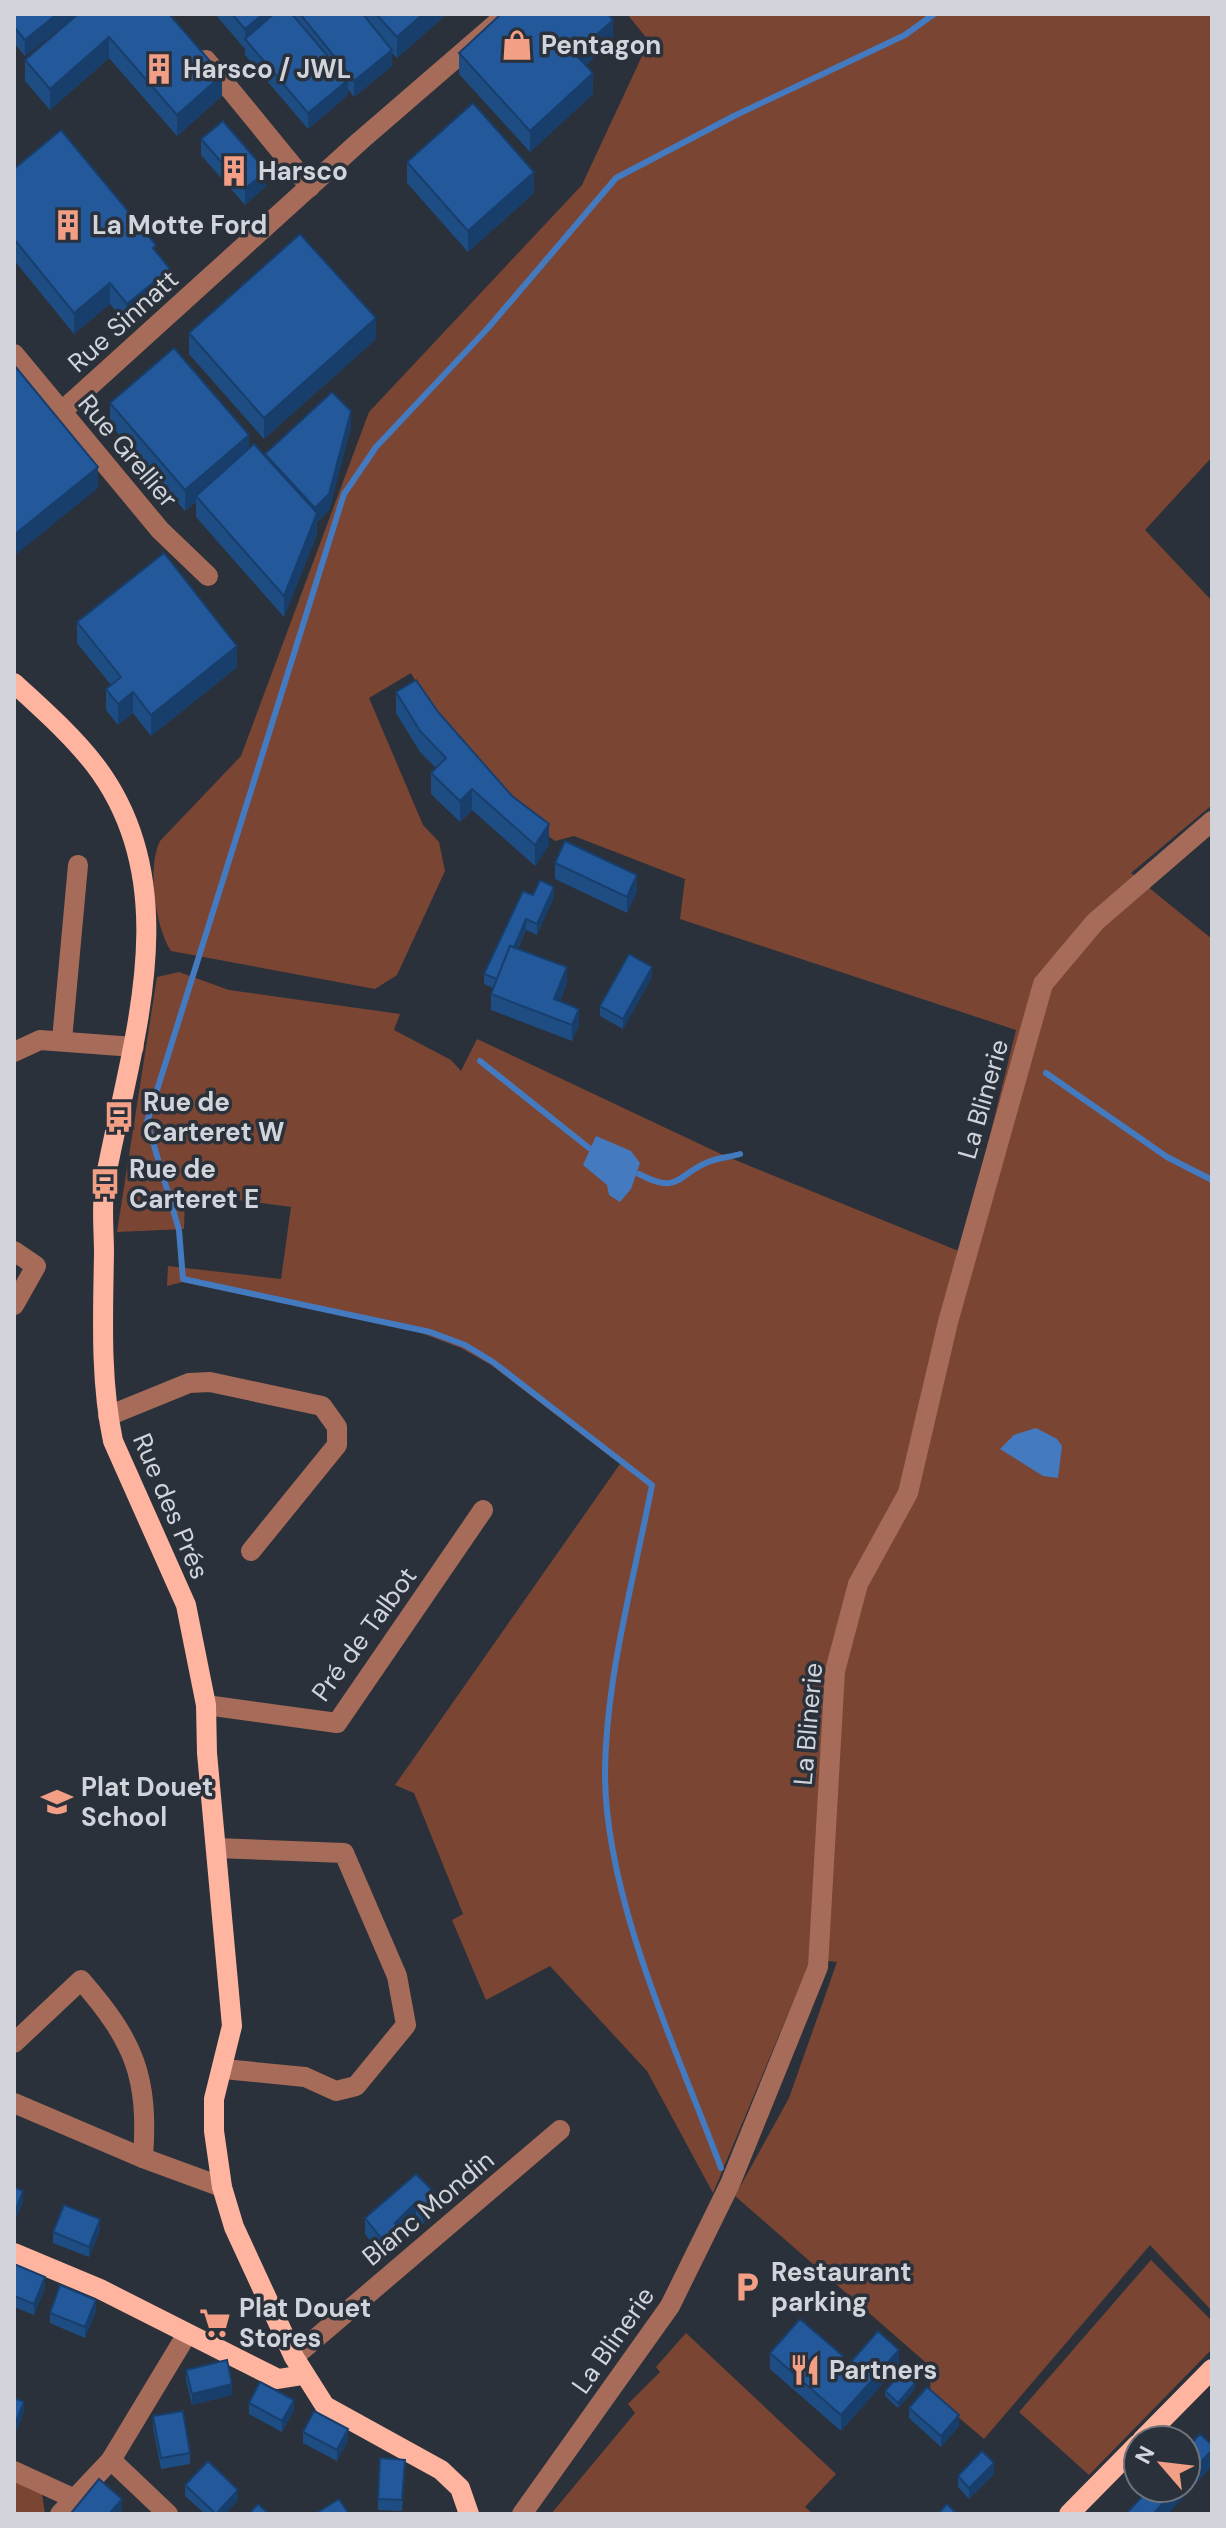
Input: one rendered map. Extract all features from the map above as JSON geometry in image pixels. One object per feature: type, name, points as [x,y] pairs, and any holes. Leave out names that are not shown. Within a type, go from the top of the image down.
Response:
[{"type":"main road","name":"Rue des Prés","points":[[14,683],[97,768],[130,834],[139,861],[145,908],[146,960],[134,1047],[105,1184],[103,1307],[108,1416],[113,1441],[186,1605],[206,1705],[232,2026],[224,2069],[214,2099],[214,2131],[222,2187],[234,2227],[298,2366],[325,2406],[441,2470],[460,2488],[469,2514]]},
{"type":"main road","points":[[14,2253],[100,2289],[278,2379],[298,2366]]},
{"type":"main road","points":[[1158,2424],[1212,2369]]},
{"type":"main road","points":[[1069,2514],[1122,2460]]},
{"type":"street","name":"Rue Sinnatt","points":[[61,412],[507,14]]},
{"type":"street","points":[[189,39],[310,187]]},
{"type":"street","name":"Rue Grellier","points":[[14,354],[160,530],[208,576]]},
{"type":"street","name":"La Blinerie","points":[[522,2514],[670,2306],[730,2184],[818,1967],[835,1671],[858,1584],[908,1493],[948,1322],[1043,984],[1095,922],[1212,821]]},
{"type":"street","points":[[62,1040],[78,865]]},
{"type":"street","points":[[14,1052],[40,1040],[134,1047]]},
{"type":"street","points":[[14,1251],[36,1266],[14,1305]]},
{"type":"street","points":[[108,1416],[189,1383],[210,1382],[322,1406],[337,1427],[337,1445],[251,1551]]},
{"type":"street","name":"Pré de Talbot","points":[[206,1705],[337,1723],[483,1510]]},
{"type":"street","points":[[216,1848],[344,1853],[397,1976],[406,2025],[356,2086],[336,2091],[305,2077],[224,2069]]},
{"type":"street","points":[[14,2043],[81,1980],[113,2017],[136,2061],[146,2111],[143,2158]]},
{"type":"street","points":[[14,2103],[143,2158],[222,2187]]},
{"type":"street","name":"Blanc Mondin","points":[[298,2366],[560,2130]]},
{"type":"street","points":[[60,2514],[111,2460],[187,2334]]},
{"type":"street","points":[[111,2460],[168,2514]]},
{"type":"street","points":[[14,2471],[75,2499]]},
{"type":"shaded area","points":[[627,14],[1212,14],[1212,457],[1145,530],[1212,601],[1212,805],[1131,873],[1212,939],[1212,2311],[1150,2245],[984,2439],[930,2393],[931,2367],[735,2196],[789,2098],[837,1962],[811,1959],[713,2193],[647,2071],[550,1966],[486,2000],[452,1920],[463,1914],[414,1793],[395,1785],[620,1464],[491,1365],[461,1348],[416,1331],[183,1282],[167,1286],[168,1266],[281,1279],[291,1207],[185,1193],[184,1229],[117,1232],[157,977],[179,972],[229,990],[400,1014],[394,1030],[451,1060],[461,1071],[477,1039],[723,1155],[961,1252],[1016,1030],[680,919],[685,879],[574,836],[555,841],[522,817],[443,731],[411,673],[369,698],[423,825],[439,842],[445,871],[397,975],[375,989],[171,951],[161,927],[154,881],[160,841],[241,756],[369,412],[582,185],[649,41]]},
{"type":"shaded area","points":[[1151,2260],[1212,2321],[1212,2349],[1139,2424],[1122,2424],[1122,2441],[1089,2475],[1019,2412]]},
{"type":"shaded area","points":[[686,2333],[836,2474],[805,2507],[812,2513],[551,2514],[635,2413],[628,2404],[660,2372],[656,2367]]},
{"type":"shaded area","points":[[14,2478],[42,2494],[45,2514],[14,2514]]},
{"type":"water","points":[[596,1136],[631,1151],[640,1163],[631,1189],[620,1202],[609,1195],[607,1185],[583,1165]]},
{"type":"water","points":[[1036,1428],[1057,1439],[1062,1446],[1058,1478],[1043,1476],[1000,1449],[1014,1435]]},
{"type":"building","points":[[14,14],[57,14],[25,40],[14,27]]},
{"type":"building","name":"Harsco / JWL","points":[[78,14],[169,14],[222,75],[177,115],[109,37],[50,89],[25,60]]},
{"type":"building","points":[[232,14],[263,14],[245,29]]},
{"type":"building","points":[[274,14],[292,14],[348,80],[308,113],[245,39]]},
{"type":"building","points":[[300,14],[363,14],[392,50],[354,81]]},
{"type":"building","points":[[376,14],[423,14],[397,37]]},
{"type":"building","points":[[501,14],[608,14],[613,20],[575,54],[593,73],[530,131],[459,53]]},
{"type":"building","points":[[473,103],[534,172],[468,231],[407,162]]},
{"type":"building","points":[[223,121],[266,171],[245,189],[201,139]]},
{"type":"building","name":"La Motte Ford","points":[[61,130],[156,245],[153,248],[170,269],[127,304],[110,283],[74,313],[14,239],[14,169]]},
{"type":"building","points":[[300,234],[376,318],[264,418],[189,333]]},
{"type":"building","points":[[174,348],[249,435],[185,490],[110,403]]},
{"type":"building","points":[[14,365],[98,467],[14,535]]},
{"type":"building","points":[[332,392],[351,411],[329,494],[315,508],[265,454]]},
{"type":"building","points":[[254,444],[317,513],[284,596],[196,496]]},
{"type":"building","points":[[164,553],[237,646],[151,715],[133,692],[118,704],[106,689],[121,677],[77,622]]},
{"type":"building","points":[[416,680],[438,712],[512,796],[549,824],[535,845],[472,789],[460,801],[431,773],[446,758],[420,731],[396,692]]},
{"type":"building","points":[[565,841],[637,875],[627,897],[555,863]]},
{"type":"building","points":[[540,880],[554,887],[537,924],[526,919],[514,947],[510,946],[497,979],[484,974],[523,891],[533,895]]},
{"type":"building","points":[[510,946],[567,967],[554,999],[579,1009],[572,1025],[491,994]]},
{"type":"building","points":[[629,954],[652,967],[623,1019],[600,1006]]},
{"type":"building","points":[[416,2174],[437,2195],[423,2208],[416,2202],[395,2223],[401,2230],[385,2243],[365,2218]]},
{"type":"building","points":[[14,2187],[23,2191],[14,2214]]},
{"type":"building","points":[[64,2205],[100,2219],[89,2247],[53,2232]]},
{"type":"building","points":[[14,2264],[45,2277],[34,2304],[14,2296]]},
{"type":"building","points":[[60,2285],[96,2300],[85,2327],[50,2313]]},
{"type":"building","points":[[800,2319],[843,2356],[836,2365],[843,2371],[878,2331],[899,2350],[841,2415],[770,2353]]},
{"type":"building","points":[[227,2360],[232,2384],[192,2394],[186,2370]]},
{"type":"building","points":[[902,2372],[915,2383],[898,2403],[885,2391]]},
{"type":"building","points":[[260,2382],[294,2400],[282,2421],[249,2403]]},
{"type":"building","points":[[927,2387],[959,2415],[941,2436],[909,2408]]},
{"type":"building","points":[[14,2398],[24,2402],[14,2426]]},
{"type":"building","points":[[183,2411],[190,2453],[161,2458],[153,2416]]},
{"type":"building","points":[[314,2411],[348,2429],[337,2450],[303,2432]]},
{"type":"building","points":[[1202,2436],[1212,2445],[1212,2450],[1202,2461]]},
{"type":"building","points":[[982,2451],[994,2463],[969,2488],[958,2476]]},
{"type":"building","points":[[380,2458],[405,2460],[402,2500],[378,2499]]},
{"type":"building","points":[[208,2461],[238,2490],[216,2514],[185,2485]]},
{"type":"building","points":[[99,2479],[122,2499],[109,2514],[74,2514],[72,2512]]},
{"type":"building","points":[[339,2499],[349,2514],[315,2514]]},
{"type":"building","points":[[258,2504],[269,2514],[249,2514]]},
{"type":"building","points":[[947,2504],[957,2514],[938,2514]]},
{"type":"building","points":[[1135,2504],[1162,2504],[1153,2514],[1126,2514]]},
{"type":"waterway","points":[[721,2168],[646,1974],[617,1871],[608,1821],[605,1773],[610,1700],[652,1485],[493,1362],[465,1345],[430,1332],[183,1279],[179,1230],[147,1122],[344,494],[376,447],[488,328],[616,178],[734,116],[905,35],[934,14]]},
{"type":"waterway","points":[[480,1061],[589,1148]]},
{"type":"waterway","points":[[1046,1073],[1167,1157],[1212,1180]]},
{"type":"waterway","points":[[639,1174],[670,1183],[708,1162],[740,1154]]},
{"type":"place","name":"Pentagon","points":[[517,45]]},
{"type":"place","name":"Harsco / JWL","points":[[159,69]]},
{"type":"place","name":"Harsco","points":[[234,171]]},
{"type":"place","name":"La Motte Ford","points":[[68,225]]},
{"type":"place","name":"Rue de Carteret W","points":[[119,1117]]},
{"type":"place","name":"Rue de Carteret E","points":[[105,1184]]},
{"type":"place","name":"Plat Douet School","points":[[57,1802]]},
{"type":"place","name":"Restaurant parking","points":[[747,2287]]},
{"type":"place","name":"Plat Douet Stores","points":[[215,2323]]},
{"type":"place","name":"Partners","points":[[805,2370]]}]
